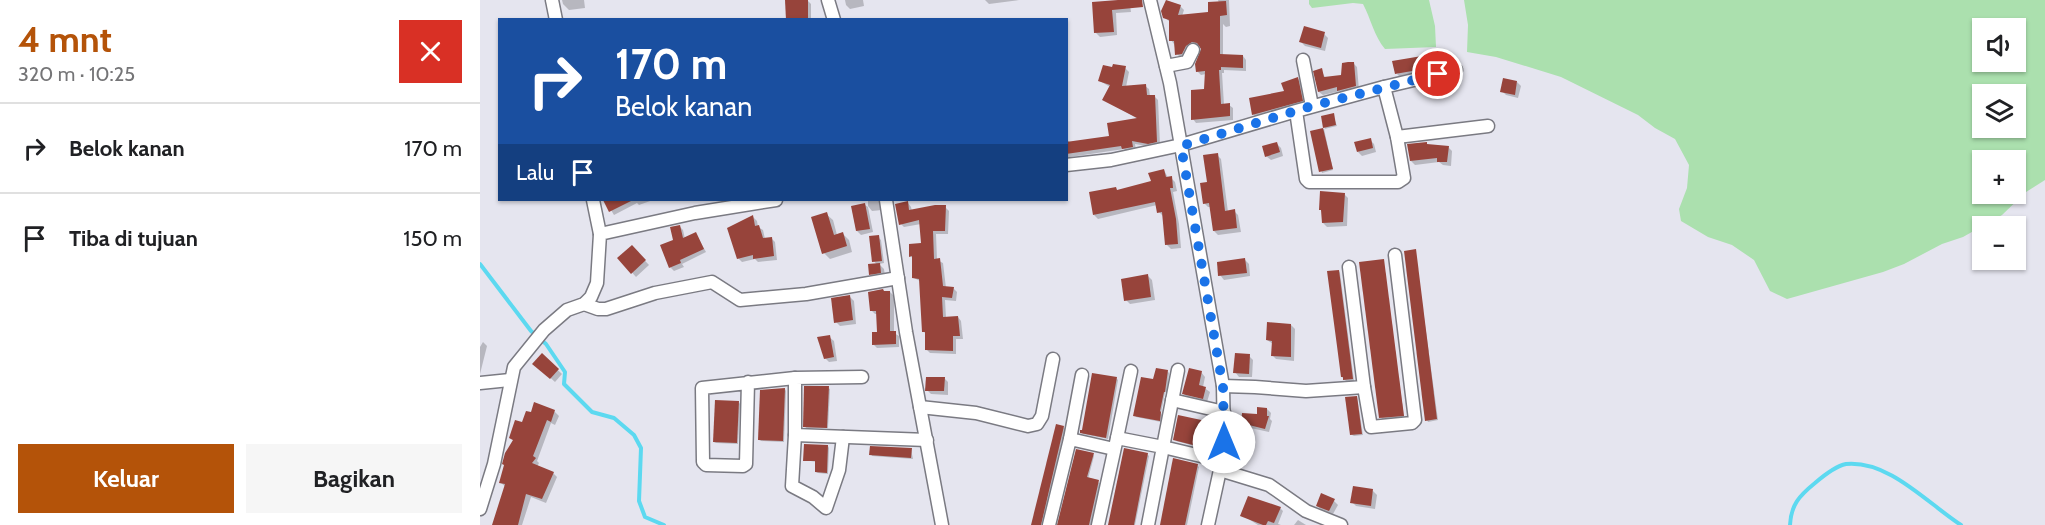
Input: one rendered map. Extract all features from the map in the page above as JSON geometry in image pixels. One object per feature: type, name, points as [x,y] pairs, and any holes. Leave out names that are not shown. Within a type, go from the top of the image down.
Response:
[{"type":"street","points":[[552,0],[556,18]]},
{"type":"street","points":[[828,0],[833,18]]},
{"type":"street","points":[[1150,0],[1166,66],[1223,387],[1221,466],[1208,525]]},
{"type":"street","points":[[1166,66],[1187,62],[1193,50]]},
{"type":"street","points":[[1303,60],[1312,106]]},
{"type":"street","points":[[1068,165],[1111,160],[1181,146],[1312,106],[1456,70]]},
{"type":"street","points":[[1296,111],[1306,179],[1309,182],[1398,182],[1405,175],[1384,87]]},
{"type":"street","points":[[1397,137],[1488,126]]},
{"type":"street","points":[[480,508],[494,464],[514,367],[544,330],[567,310],[584,304],[591,297],[597,283],[600,234],[593,201]]},
{"type":"street","points":[[600,234],[695,213],[770,201]]},
{"type":"street","points":[[886,201],[942,525]]},
{"type":"street","points":[[1349,267],[1371,427],[1412,423],[1415,420],[1395,255]]},
{"type":"street","points":[[584,304],[606,309],[655,293],[712,282],[740,300],[806,294],[898,278]]},
{"type":"street","points":[[920,407],[976,413],[1028,426],[1037,424],[1042,416],[1053,359]]},
{"type":"street","points":[[1148,525],[1178,370]]},
{"type":"street","points":[[1098,525],[1131,371]]},
{"type":"street","points":[[1049,525],[1083,375]]},
{"type":"street","points":[[748,382],[745,465],[704,464],[702,388],[748,382],[795,378],[862,377]]},
{"type":"street","points":[[795,378],[792,486],[813,497],[825,508],[830,500],[839,470],[843,436]]},
{"type":"street","points":[[480,383],[510,380]]},
{"type":"street","points":[[1223,387],[1306,391],[1364,387]]},
{"type":"street","points":[[1172,400],[1224,411]]},
{"type":"street","points":[[795,435],[927,440]]},
{"type":"street","points":[[1070,439],[1162,447],[1221,466],[1269,485],[1306,511],[1341,525]]},
{"type":"green space","points":[[1309,0],[1429,0],[1435,26],[1436,47],[1385,49],[1378,39],[1363,4],[1312,8]]},
{"type":"green space","points":[[1464,0],[2045,0],[2045,180],[2026,192],[2026,150],[1972,150],[1972,204],[2013,204],[2002,215],[1972,216],[1972,232],[1942,244],[1904,264],[1787,299],[1770,291],[1754,260],[1732,245],[1708,237],[1681,221],[1679,209],[1687,188],[1689,165],[1675,139],[1638,115],[1561,77],[1496,57],[1467,52],[1468,25]]},
{"type":"building","points":[[785,0],[808,0],[808,18],[786,18]]},
{"type":"building","points":[[1142,0],[1143,7],[1112,10],[1114,32],[1094,33],[1092,2]]},
{"type":"building","points":[[1166,0],[1181,5],[1178,15],[1208,12],[1208,2],[1226,1],[1227,15],[1220,16],[1220,54],[1243,55],[1243,68],[1221,67],[1219,70],[1221,104],[1230,103],[1230,116],[1191,120],[1191,90],[1204,89],[1205,71],[1196,72],[1195,64],[1201,49],[1197,43],[1192,42],[1186,46],[1182,54],[1175,55],[1174,41],[1169,41],[1169,20],[1163,18],[1161,11]]},
{"type":"building","points":[[1304,26],[1325,32],[1321,48],[1299,42]]},
{"type":"building","points":[[1428,55],[1429,68],[1395,74],[1392,61]]},
{"type":"building","points":[[1354,62],[1356,86],[1337,91],[1337,87],[1318,92],[1313,71],[1322,68],[1324,77],[1341,75],[1342,63]]},
{"type":"building","points":[[1113,64],[1126,66],[1122,86],[1146,84],[1147,95],[1155,95],[1157,142],[1148,144],[1132,141],[1133,147],[1122,149],[1121,146],[1068,154],[1068,142],[1109,136],[1107,123],[1137,118],[1102,100],[1110,85],[1098,81],[1103,65],[1112,67]]},
{"type":"building","points":[[1298,77],[1303,101],[1252,115],[1249,98],[1284,91],[1281,83]]},
{"type":"building","points":[[1503,78],[1517,81],[1515,95],[1500,92]]},
{"type":"building","points":[[1334,113],[1336,125],[1323,128],[1321,116]]},
{"type":"building","points":[[1323,128],[1333,169],[1319,172],[1310,131]]},
{"type":"building","points":[[1371,138],[1373,148],[1357,152],[1354,142]]},
{"type":"building","points":[[1277,142],[1280,152],[1265,157],[1262,146]]},
{"type":"building","points":[[1427,142],[1427,144],[1449,146],[1447,162],[1437,162],[1437,158],[1410,161],[1407,144]]},
{"type":"building","points":[[1218,153],[1225,211],[1235,209],[1237,228],[1213,231],[1209,203],[1203,204],[1200,183],[1207,182],[1203,155]]},
{"type":"building","points":[[1164,169],[1166,177],[1172,176],[1173,188],[1170,188],[1178,244],[1165,245],[1162,212],[1157,213],[1155,202],[1093,215],[1089,192],[1116,187],[1117,190],[1151,181],[1148,173]]},
{"type":"building","points":[[1320,191],[1345,193],[1343,222],[1322,223],[1321,210],[1319,210]]},
{"type":"building","points":[[604,201],[631,201],[609,212]]},
{"type":"building","points":[[908,201],[909,210],[946,205],[945,231],[933,231],[934,259],[940,258],[943,286],[954,287],[952,298],[942,297],[943,317],[958,316],[960,336],[953,336],[953,351],[925,350],[919,279],[912,278],[912,256],[909,257],[909,244],[921,243],[919,220],[899,225],[895,204]]},
{"type":"building","points":[[865,203],[870,229],[856,231],[851,206]]},
{"type":"building","points":[[827,212],[834,235],[843,232],[847,246],[822,254],[811,217]]},
{"type":"building","points":[[753,215],[755,226],[759,225],[763,238],[772,237],[774,256],[753,259],[753,255],[737,259],[727,228]]},
{"type":"building","points":[[680,225],[683,238],[696,232],[704,249],[669,268],[660,245],[673,240],[670,227]]},
{"type":"building","points":[[879,235],[882,261],[872,262],[869,236]]},
{"type":"building","points":[[632,245],[646,260],[631,274],[617,258]]},
{"type":"building","points":[[1416,249],[1437,419],[1425,421],[1404,251]]},
{"type":"building","points":[[1245,258],[1247,273],[1218,276],[1217,262]]},
{"type":"building","points":[[1384,259],[1404,416],[1379,418],[1359,262]]},
{"type":"building","points":[[880,263],[881,273],[869,275],[868,264]]},
{"type":"building","points":[[1339,270],[1353,379],[1343,380],[1327,271]]},
{"type":"building","points":[[1148,274],[1151,297],[1124,301],[1121,279]]},
{"type":"building","points":[[883,289],[890,291],[890,331],[896,331],[896,344],[872,345],[872,332],[877,332],[876,311],[870,311],[868,292]]},
{"type":"building","points":[[850,295],[853,320],[834,323],[831,298]]},
{"type":"building","points":[[1267,322],[1291,324],[1291,357],[1271,356],[1272,341],[1266,340]]},
{"type":"building","points":[[830,335],[834,357],[824,359],[817,337]]},
{"type":"building","points":[[542,353],[559,369],[550,379],[532,364]]},
{"type":"building","points":[[1235,353],[1250,354],[1249,374],[1233,373]]},
{"type":"building","points":[[1156,368],[1168,370],[1160,421],[1133,416],[1141,377],[1153,379]]},
{"type":"building","points":[[1189,368],[1202,371],[1199,385],[1206,387],[1203,399],[1182,394]]},
{"type":"building","points":[[1092,373],[1117,377],[1106,438],[1080,433]]},
{"type":"building","points":[[926,377],[945,377],[944,391],[925,391]]},
{"type":"building","points":[[804,386],[829,386],[827,428],[803,427]]},
{"type":"building","points":[[785,388],[783,441],[758,440],[760,390]]},
{"type":"building","points":[[1357,396],[1362,434],[1350,435],[1345,397]]},
{"type":"building","points":[[715,400],[739,401],[737,443],[713,442]]},
{"type":"building","points":[[534,402],[555,410],[551,422],[547,420],[533,456],[536,458],[532,463],[554,472],[542,499],[526,494],[518,525],[492,525],[505,484],[499,483],[505,453],[513,440],[509,438],[515,420],[522,422],[526,411],[531,412]]},
{"type":"building","points":[[1257,407],[1267,408],[1267,416],[1269,416],[1265,429],[1241,423],[1242,413],[1257,414]]},
{"type":"building","points":[[1178,415],[1206,421],[1201,447],[1173,440]]},
{"type":"building","points":[[1056,424],[1064,426],[1041,525],[1031,525]]},
{"type":"building","points":[[804,444],[828,445],[827,473],[815,472],[815,461],[803,461]]},
{"type":"building","points":[[870,446],[912,448],[911,458],[869,455]]},
{"type":"building","points":[[1124,448],[1148,453],[1134,525],[1108,525]]},
{"type":"building","points":[[1076,449],[1094,453],[1087,477],[1099,480],[1089,525],[1057,525]]},
{"type":"building","points":[[1173,458],[1198,464],[1185,525],[1160,525]]},
{"type":"building","points":[[1353,486],[1373,489],[1371,506],[1350,503]]},
{"type":"building","points":[[1321,493],[1335,499],[1329,511],[1316,506]]},
{"type":"building","points":[[1248,496],[1281,507],[1274,523],[1268,521],[1266,525],[1263,525],[1240,516]]},
{"type":"waterway","points":[[480,264],[531,331],[546,344],[565,372],[564,384],[592,412],[614,418],[634,435],[641,448],[639,501],[645,517],[664,525]]},
{"type":"waterway","points":[[1790,525],[1794,506],[1800,497],[1825,475],[1846,464],[1862,465],[1892,476],[1961,525]]},
{"type":"route","points":[[1224,442],[1221,371],[1181,146],[1312,106],[1438,74]]}]
